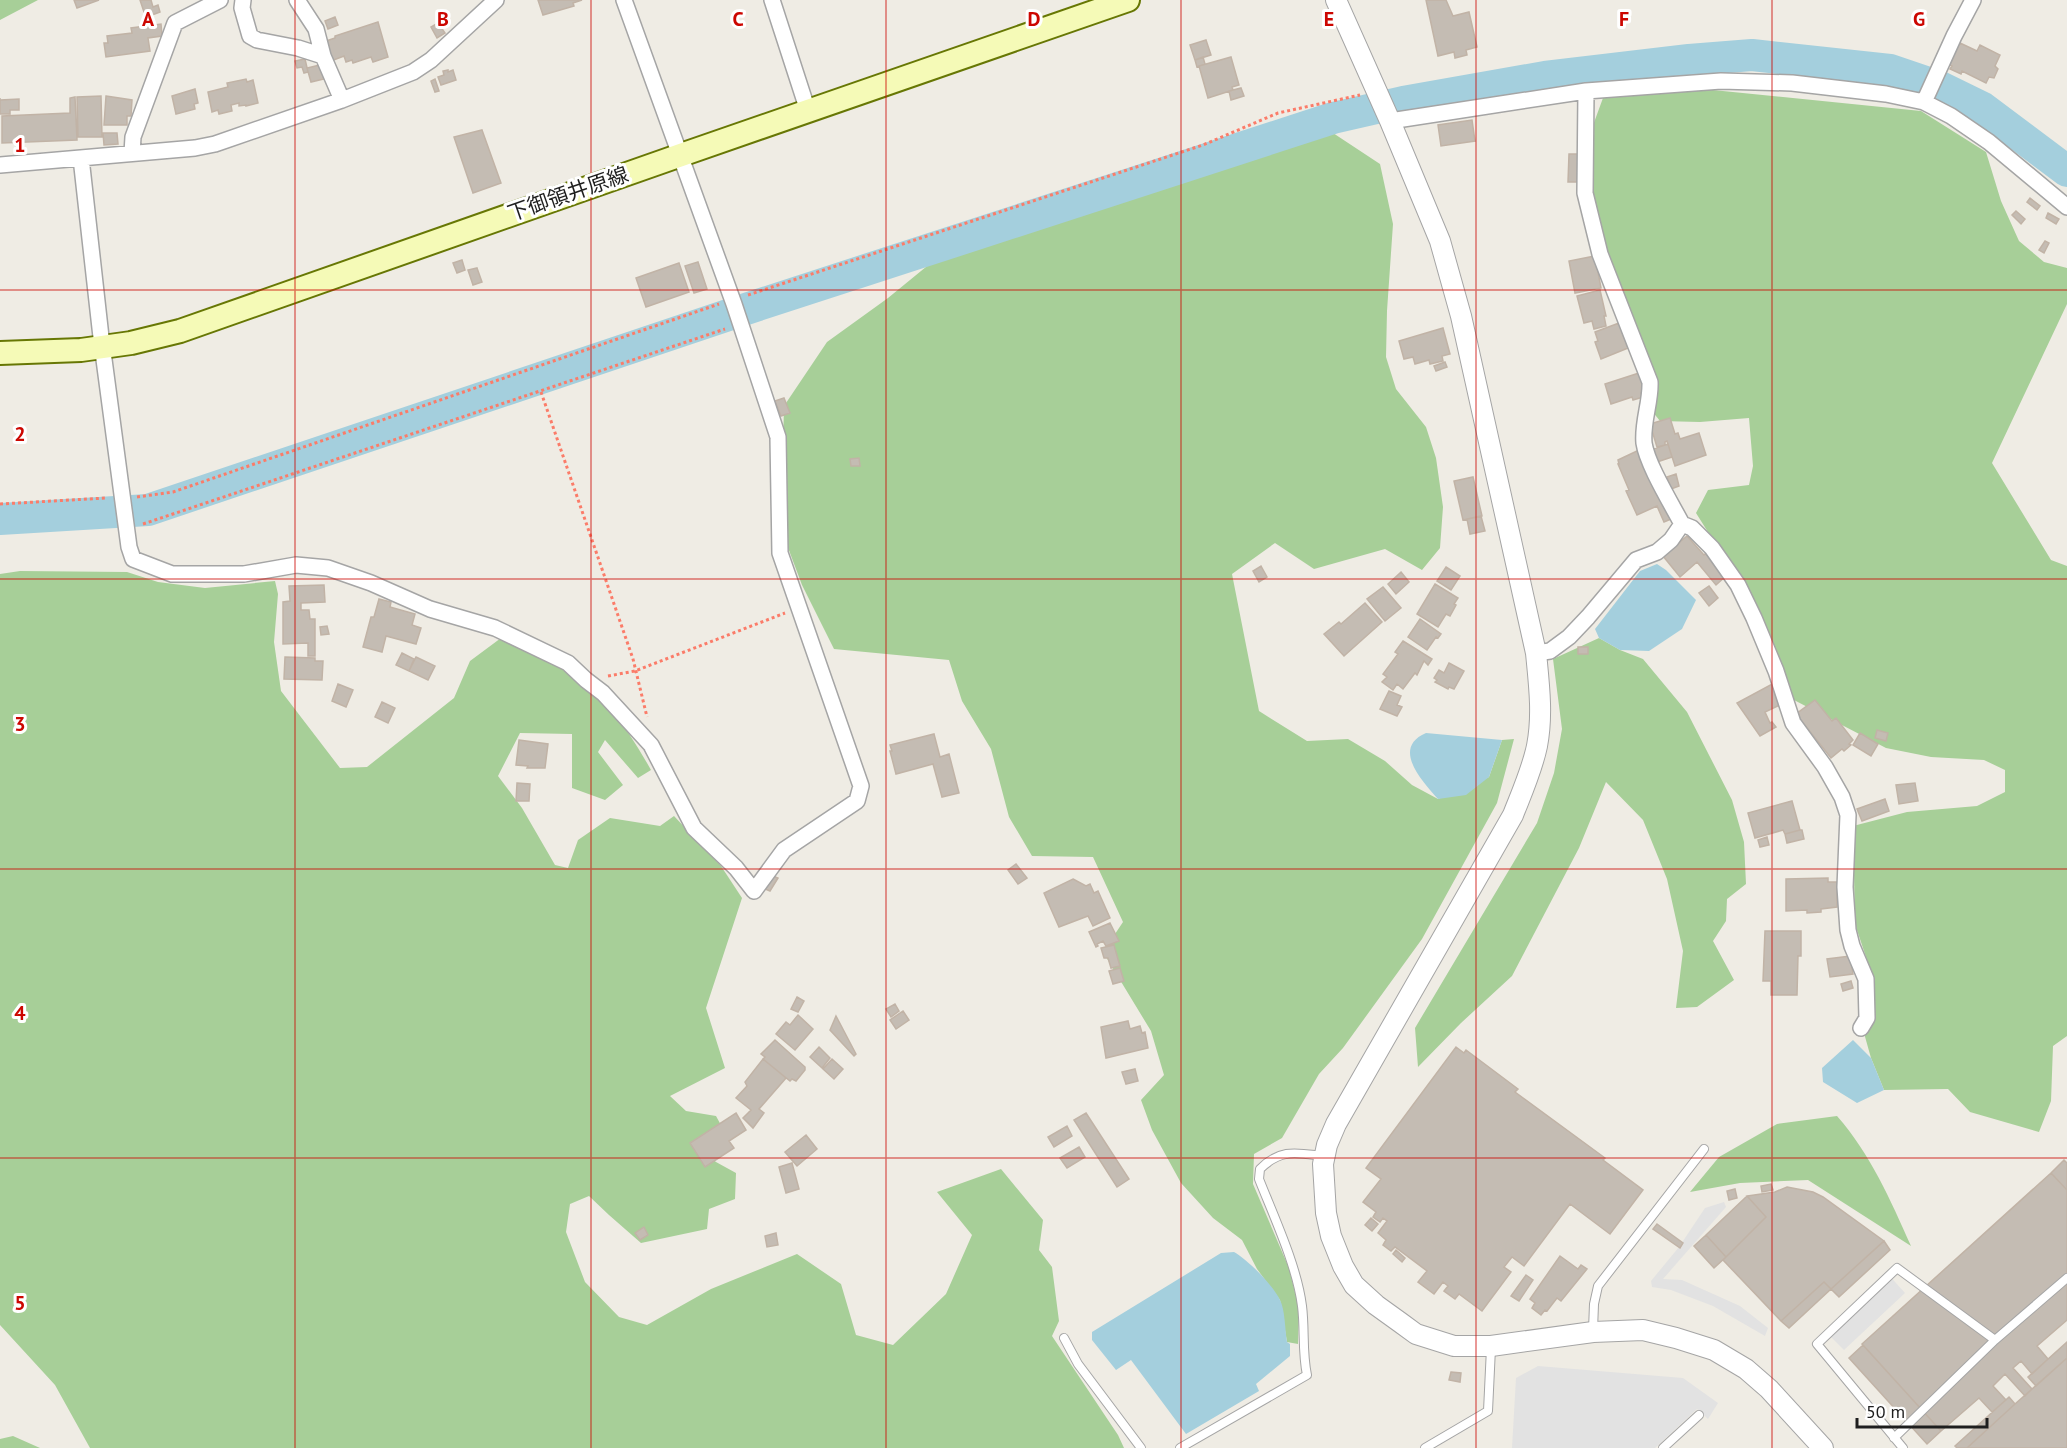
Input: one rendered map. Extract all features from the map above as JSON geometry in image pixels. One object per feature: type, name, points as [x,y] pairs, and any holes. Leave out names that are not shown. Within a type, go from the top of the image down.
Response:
[{"type":"main road","name":"下御領井原線","points":[[0,353],[45,352],[131,343],[180,331],[1128,0]]},
{"type":"street","points":[[132,153],[133,137],[175,23],[220,0]]},
{"type":"street","points":[[243,0],[242,8],[250,36],[256,40],[297,48],[322,56]]},
{"type":"street","points":[[297,0],[316,29],[322,56],[342,100]]},
{"type":"street","points":[[81,158],[129,547],[133,559],[172,574],[244,574],[296,565],[328,568],[371,583],[430,609],[495,628],[568,663],[603,693],[651,745],[694,828],[736,868],[754,891],[784,850],[857,801],[861,786],[780,553],[778,437],[734,302],[624,0]]},
{"type":"street","points":[[772,0],[808,111]]},
{"type":"street","points":[[1336,0],[1440,241],[1461,316],[1536,653],[1540,687],[1537,744],[1529,774],[1513,815],[1336,1124],[1327,1145],[1323,1164],[1326,1213],[1331,1236],[1343,1266],[1354,1285],[1376,1305],[1416,1334],[1454,1346],[1491,1346],[1593,1332],[1643,1330],[1714,1350],[1746,1370],[1769,1389],[1823,1448]]},
{"type":"street","points":[[1925,98],[1973,0]]},
{"type":"street","points":[[0,165],[195,148],[215,144],[342,100],[413,72],[431,60],[492,1]]},
{"type":"street","points":[[1388,116],[1586,92],[1733,81],[1792,83],[1925,98],[1989,142],[2067,207]]},
{"type":"street","points":[[1586,92],[1585,193],[1600,254],[1650,382],[1651,392],[1645,421],[1644,443],[1655,473],[1682,524],[1692,528],[1712,548],[1738,585],[1776,671],[1793,723],[1825,767],[1842,797],[1848,815],[1845,887],[1848,930],[1866,979],[1867,1018],[1861,1028]]},
{"type":"street","points":[[1536,653],[1550,651],[1569,637],[1636,560],[1657,552],[1671,540],[1682,524]]},
{"type":"lane","points":[[1593,1332],[1594,1304],[1598,1286],[1704,1149]]},
{"type":"lane","points":[[1180,1448],[1307,1375],[1304,1360],[1302,1305],[1292,1266],[1259,1179],[1260,1169],[1275,1156],[1297,1153],[1325,1156]]},
{"type":"lane","points":[[1903,1448],[1817,1344],[1897,1268],[1995,1340]]},
{"type":"lane","points":[[1894,1438],[1995,1340],[2067,1278]]},
{"type":"lane","points":[[1064,1338],[1078,1364],[1141,1448]]},
{"type":"lane","points":[[1425,1448],[1488,1411],[1491,1346]]},
{"type":"lane","points":[[1663,1448],[1699,1415]]},
{"type":"path","points":[[0,504],[123,499],[173,492],[1203,145],[1278,113],[1347,99],[1375,88]]},
{"type":"path","points":[[127,526],[541,392],[740,322]]},
{"type":"path","points":[[541,392],[633,659],[651,734],[651,745]]},
{"type":"path","points":[[586,680],[635,671],[798,608]]},
{"type":"green space","points":[[0,0],[38,0],[0,20]]},
{"type":"green space","points":[[1693,88],[1921,111],[1986,152],[2001,201],[2019,241],[2044,262],[2067,268],[2067,304],[1992,463],[2051,560],[2067,566],[2067,1036],[2053,1046],[2051,1101],[2039,1132],[1970,1112],[1948,1089],[1884,1090],[1871,1058],[1862,1026],[1871,972],[1855,924],[1853,826],[1907,812],[1977,806],[2005,792],[2005,770],[1984,760],[1931,757],[1886,748],[1794,700],[1762,618],[1696,513],[1708,490],[1749,485],[1753,466],[1749,418],[1700,422],[1660,421],[1652,411],[1593,203],[1592,128],[1603,98]]},
{"type":"green space","points":[[1311,129],[1333,133],[1380,164],[1393,224],[1386,357],[1396,389],[1426,427],[1436,458],[1443,507],[1440,548],[1422,570],[1385,549],[1314,569],[1275,543],[1232,574],[1259,711],[1307,741],[1348,739],[1385,761],[1412,785],[1438,799],[1489,777],[1502,740],[1514,739],[1497,803],[1422,939],[1343,1048],[1319,1074],[1282,1138],[1254,1154],[1253,1184],[1289,1268],[1299,1308],[1298,1344],[1287,1342],[1280,1300],[1257,1269],[1242,1240],[1213,1218],[1181,1183],[1152,1130],[1141,1100],[1164,1075],[1151,1031],[1103,952],[1123,922],[1093,857],[1032,856],[1009,817],[991,749],[962,701],[949,660],[834,649],[802,585],[781,529],[784,406],[827,342],[888,298],[932,262],[1097,199]]},
{"type":"green space","points":[[20,571],[127,572],[158,582],[205,588],[275,581],[278,594],[274,642],[281,691],[340,768],[367,767],[454,698],[470,661],[501,638],[550,658],[586,684],[622,724],[651,770],[638,778],[605,740],[598,752],[623,785],[605,800],[572,788],[572,734],[520,733],[498,776],[522,808],[555,865],[568,868],[578,840],[610,818],[660,826],[674,816],[721,866],[742,898],[706,1008],[725,1068],[670,1096],[686,1111],[716,1116],[728,1138],[704,1152],[736,1173],[735,1199],[709,1209],[707,1229],[641,1243],[589,1196],[570,1204],[566,1232],[585,1282],[619,1317],[647,1325],[711,1289],[797,1254],[841,1284],[856,1335],[893,1345],[946,1294],[972,1235],[937,1192],[1001,1169],[1043,1220],[1039,1250],[1052,1267],[1059,1321],[1052,1336],[1118,1435],[1124,1448],[90,1448],[55,1385],[0,1325],[0,574]]},
{"type":"green space","points":[[1599,638],[1643,659],[1687,712],[1732,800],[1744,842],[1746,884],[1727,899],[1726,921],[1713,941],[1734,980],[1697,1007],[1676,1008],[1683,951],[1667,879],[1643,820],[1606,782],[1579,848],[1512,976],[1418,1067],[1415,1028],[1537,823],[1554,773],[1562,729],[1553,659]]},
{"type":"green space","points":[[1837,1116],[1870,1162],[1911,1246],[1808,1180],[1740,1183],[1690,1192],[1719,1157],[1777,1124]]},
{"type":"green space","points":[[13,1436],[40,1448],[0,1448],[0,1439]]},
{"type":"shaded area","points":[[1724,1202],[1726,1207],[1663,1279],[1682,1280],[1740,1306],[1768,1328],[1765,1336],[1713,1306],[1671,1290],[1652,1287],[1651,1281],[1679,1247],[1705,1208]]},
{"type":"shaded area","points":[[1887,1273],[1905,1293],[1844,1350],[1825,1331]]},
{"type":"shaded area","points":[[1538,1366],[1683,1378],[1718,1403],[1708,1419],[1697,1409],[1655,1448],[1512,1448],[1516,1378]]},
{"type":"water","points":[[1657,564],[1696,600],[1682,629],[1649,651],[1620,650],[1599,638],[1595,629],[1640,571]]},
{"type":"water","points":[[1426,733],[1502,740],[1489,777],[1466,795],[1438,799],[1418,774],[1410,756],[1411,747],[1416,739]]},
{"type":"water","points":[[1853,1040],[1871,1058],[1884,1090],[1857,1103],[1823,1082],[1822,1068]]},
{"type":"water","points":[[1234,1252],[1260,1273],[1280,1300],[1287,1342],[1290,1344],[1290,1356],[1256,1384],[1259,1391],[1186,1434],[1131,1360],[1116,1370],[1092,1340],[1092,1332],[1221,1253]]},
{"type":"building","points":[[74,0],[99,0],[77,8]]},
{"type":"building","points":[[140,0],[151,0],[153,7],[158,5],[160,12],[152,15],[150,10],[144,12]]},
{"type":"building","points":[[538,0],[582,0],[573,3],[574,6],[543,15]]},
{"type":"building","points":[[1426,0],[1446,0],[1453,16],[1469,12],[1477,47],[1466,50],[1467,55],[1455,58],[1454,52],[1438,56]]},
{"type":"building","points":[[335,17],[338,25],[328,29],[325,21]]},
{"type":"building","points":[[378,22],[388,57],[373,62],[371,57],[353,63],[352,60],[346,62],[344,56],[331,61],[326,41]]},
{"type":"building","points":[[438,23],[445,33],[437,38],[431,27]]},
{"type":"building","points":[[161,24],[162,36],[148,38],[150,51],[106,57],[104,43],[108,43],[107,36],[132,33],[131,28]]},
{"type":"building","points":[[1206,40],[1211,55],[1195,60],[1190,45]]},
{"type":"building","points":[[1960,43],[1977,51],[1980,45],[2000,55],[1995,66],[1998,69],[1994,78],[1989,77],[1986,83],[1962,71],[1961,74],[1950,69],[1952,66],[1948,64]]},
{"type":"building","points":[[1203,57],[1205,64],[1197,67],[1195,60]]},
{"type":"building","points":[[1231,57],[1239,85],[1232,87],[1233,90],[1208,98],[1199,66]]},
{"type":"building","points":[[305,59],[308,72],[304,73],[302,67],[297,68],[295,61]]},
{"type":"building","points":[[320,65],[324,79],[311,82],[307,68]]},
{"type":"building","points":[[448,70],[448,72],[453,70],[456,80],[441,85],[438,77],[444,75],[443,71]]},
{"type":"building","points":[[246,79],[247,82],[253,80],[258,103],[239,106],[239,103],[231,105],[232,111],[219,114],[218,110],[212,112],[208,92],[228,87],[227,83]]},
{"type":"building","points":[[435,79],[439,91],[435,92],[431,81]]},
{"type":"building","points":[[1241,88],[1244,96],[1231,100],[1229,91]]},
{"type":"building","points":[[195,89],[198,103],[194,104],[195,109],[176,114],[172,96]]},
{"type":"building","points":[[101,96],[102,137],[78,137],[77,97]]},
{"type":"building","points":[[106,96],[132,100],[131,116],[127,116],[127,125],[104,125]]},
{"type":"building","points":[[75,97],[77,140],[2,143],[2,116],[70,113],[70,98]]},
{"type":"building","points":[[19,99],[19,110],[10,110],[10,114],[0,114],[0,100]]},
{"type":"building","points":[[1472,120],[1475,141],[1441,146],[1438,125]]},
{"type":"building","points":[[482,130],[501,183],[473,193],[454,137]]},
{"type":"building","points":[[103,133],[117,133],[118,144],[104,145]]},
{"type":"building","points":[[1569,154],[1578,154],[1577,182],[1568,182]]},
{"type":"building","points":[[2030,198],[2040,206],[2037,210],[2027,202]]},
{"type":"building","points":[[2016,211],[2025,219],[2021,224],[2012,215]]},
{"type":"building","points":[[2048,213],[2059,219],[2056,224],[2046,218]]},
{"type":"building","points":[[2045,241],[2049,243],[2044,253],[2039,250]]},
{"type":"building","points":[[1595,256],[1601,288],[1575,293],[1569,261]]},
{"type":"building","points":[[462,260],[465,270],[457,273],[453,263]]},
{"type":"building","points":[[698,262],[707,289],[694,293],[685,266]]},
{"type":"building","points":[[679,263],[689,292],[646,307],[636,278]]},
{"type":"building","points":[[477,268],[482,282],[473,285],[468,270]]},
{"type":"building","points":[[1600,290],[1606,326],[1594,329],[1592,321],[1584,323],[1577,296]]},
{"type":"building","points":[[1619,323],[1628,348],[1601,359],[1595,342],[1598,341],[1595,332]]},
{"type":"building","points":[[1443,328],[1450,354],[1442,356],[1443,361],[1430,364],[1429,360],[1415,364],[1413,357],[1404,359],[1399,341]]},
{"type":"building","points":[[1445,362],[1447,367],[1436,371],[1434,366]]},
{"type":"building","points":[[1639,373],[1645,391],[1641,393],[1643,397],[1633,400],[1632,397],[1611,404],[1605,384]]},
{"type":"building","points":[[784,398],[790,413],[781,416],[775,401]]},
{"type":"building","points":[[1670,418],[1675,434],[1678,433],[1680,439],[1699,433],[1706,455],[1675,466],[1667,441],[1665,445],[1657,447],[1650,424]]},
{"type":"building","points":[[1668,444],[1672,457],[1657,462],[1653,449]]},
{"type":"building","points":[[1639,450],[1671,519],[1664,522],[1657,506],[1637,515],[1626,491],[1629,490],[1618,460]]},
{"type":"building","points":[[859,458],[860,466],[851,466],[850,459]]},
{"type":"building","points":[[1676,474],[1679,486],[1671,489],[1667,477]]},
{"type":"building","points":[[1473,477],[1482,516],[1463,520],[1454,481]]},
{"type":"building","points":[[1481,516],[1485,531],[1470,534],[1467,519]]},
{"type":"building","points":[[1687,536],[1726,576],[1716,585],[1697,562],[1680,577],[1663,556]]},
{"type":"building","points":[[1261,566],[1267,577],[1259,582],[1253,571]]},
{"type":"building","points":[[1446,567],[1460,576],[1451,590],[1437,581]]},
{"type":"building","points":[[1401,572],[1409,582],[1396,594],[1388,584]]},
{"type":"building","points":[[1435,584],[1458,598],[1450,616],[1446,614],[1438,627],[1417,614]]},
{"type":"building","points":[[324,585],[325,602],[301,603],[301,610],[309,610],[310,619],[315,619],[315,656],[308,656],[308,643],[283,644],[283,602],[290,601],[289,586]]},
{"type":"building","points":[[1709,586],[1718,598],[1709,606],[1699,593]]},
{"type":"building","points":[[1383,587],[1401,608],[1385,621],[1367,599]]},
{"type":"building","points":[[379,599],[391,602],[390,607],[415,614],[412,625],[421,628],[416,644],[386,636],[382,652],[363,647],[371,617],[374,617]]},
{"type":"building","points":[[1365,603],[1382,622],[1344,656],[1324,634],[1339,622],[1341,624]]},
{"type":"building","points":[[1420,619],[1441,634],[1427,650],[1408,637]]},
{"type":"building","points":[[327,626],[329,634],[321,635],[320,627]]},
{"type":"building","points":[[1403,641],[1432,659],[1428,665],[1424,661],[1417,675],[1415,673],[1403,689],[1397,684],[1393,690],[1382,682],[1387,677],[1383,674],[1398,654],[1395,652]]},
{"type":"building","points":[[1578,647],[1588,647],[1588,654],[1578,654]]},
{"type":"building","points":[[402,653],[414,659],[409,671],[396,665]]},
{"type":"building","points":[[285,657],[315,658],[315,661],[323,661],[322,680],[284,679]]},
{"type":"building","points":[[416,657],[435,666],[428,680],[409,671]]},
{"type":"building","points":[[1449,663],[1464,671],[1454,689],[1449,687],[1448,689],[1435,682],[1437,680],[1434,678],[1439,670],[1444,673]]},
{"type":"building","points":[[1774,683],[1782,704],[1765,712],[1770,723],[1772,722],[1776,727],[1760,736],[1737,703]]},
{"type":"building","points":[[338,684],[353,690],[346,707],[332,701]]},
{"type":"building","points":[[1389,691],[1401,696],[1397,705],[1402,707],[1397,716],[1380,709]]},
{"type":"building","points":[[1815,700],[1832,721],[1836,718],[1853,740],[1844,751],[1842,749],[1831,758],[1796,714]]},
{"type":"building","points":[[382,702],[395,708],[388,723],[375,717]]},
{"type":"building","points":[[1877,730],[1888,733],[1886,741],[1875,738]]},
{"type":"building","points":[[1860,733],[1878,744],[1871,756],[1853,745]]},
{"type":"building","points":[[934,734],[940,757],[949,754],[959,793],[942,797],[933,764],[896,774],[890,745]]},
{"type":"building","points":[[519,740],[548,744],[545,768],[527,768],[528,766],[516,765]]},
{"type":"building","points":[[517,783],[530,784],[529,801],[516,801]]},
{"type":"building","points":[[1915,783],[1918,801],[1899,804],[1896,785]]},
{"type":"building","points":[[1885,799],[1889,811],[1862,821],[1857,809]]},
{"type":"building","points":[[1792,801],[1800,830],[1785,834],[1783,830],[1755,838],[1748,813]]},
{"type":"building","points":[[1802,830],[1804,839],[1787,843],[1785,834]]},
{"type":"building","points":[[1767,837],[1769,845],[1760,847],[1758,840]]},
{"type":"building","points":[[1016,864],[1027,878],[1018,884],[1008,870]]},
{"type":"building","points":[[773,876],[778,878],[770,891],[765,889]]},
{"type":"building","points":[[1828,878],[1828,882],[1837,882],[1837,907],[1821,909],[1821,912],[1786,911],[1786,879]]},
{"type":"building","points":[[1073,879],[1086,886],[1090,884],[1094,893],[1098,891],[1110,918],[1093,926],[1088,916],[1059,927],[1044,893]]},
{"type":"building","points":[[1110,923],[1119,941],[1106,946],[1103,941],[1096,947],[1089,932]]},
{"type":"building","points":[[1765,931],[1801,931],[1797,995],[1771,995],[1771,981],[1763,981]]},
{"type":"building","points":[[1114,945],[1120,966],[1111,968],[1101,948]]},
{"type":"building","points":[[1850,956],[1853,974],[1830,977],[1827,959]]},
{"type":"building","points":[[1120,968],[1124,981],[1113,984],[1109,971]]},
{"type":"building","points":[[1851,981],[1853,988],[1843,991],[1841,984]]},
{"type":"building","points":[[797,997],[804,1001],[798,1012],[791,1009]]},
{"type":"building","points":[[895,1004],[899,1011],[891,1017],[886,1009]]},
{"type":"building","points":[[903,1011],[909,1020],[896,1029],[890,1020]]},
{"type":"building","points":[[798,1015],[813,1029],[795,1050],[776,1034],[786,1022],[790,1025]]},
{"type":"building","points":[[836,1016],[856,1054],[854,1056],[830,1030]]},
{"type":"building","points":[[1128,1021],[1130,1029],[1140,1026],[1142,1033],[1145,1032],[1148,1048],[1106,1058],[1101,1027]]},
{"type":"building","points":[[775,1040],[805,1067],[796,1081],[792,1079],[790,1081],[763,1059],[765,1057],[761,1054]]},
{"type":"building","points":[[819,1047],[830,1058],[822,1068],[810,1057]]},
{"type":"building","points":[[1456,1047],[1464,1053],[1466,1050],[1518,1089],[1515,1092],[1605,1158],[1603,1160],[1643,1190],[1610,1234],[1570,1204],[1524,1266],[1512,1257],[1504,1267],[1511,1272],[1482,1311],[1459,1294],[1455,1299],[1444,1291],[1448,1286],[1443,1282],[1434,1294],[1418,1282],[1427,1271],[1395,1247],[1391,1251],[1383,1245],[1386,1240],[1378,1233],[1387,1221],[1383,1218],[1380,1222],[1373,1217],[1376,1212],[1363,1202],[1381,1179],[1366,1168]]},
{"type":"building","points":[[763,1059],[786,1078],[759,1109],[764,1113],[753,1128],[743,1118],[751,1110],[736,1098],[747,1086],[745,1082]]},
{"type":"building","points":[[832,1059],[843,1069],[834,1079],[823,1069]]},
{"type":"building","points":[[1135,1069],[1138,1081],[1126,1084],[1122,1072]]},
{"type":"building","points":[[736,1113],[746,1130],[729,1141],[734,1148],[705,1167],[690,1143]]},
{"type":"building","points":[[1086,1113],[1129,1179],[1117,1187],[1074,1120]]},
{"type":"building","points":[[1067,1126],[1072,1136],[1054,1147],[1048,1137]]},
{"type":"building","points":[[806,1135],[817,1149],[797,1166],[785,1152]]},
{"type":"building","points":[[1079,1147],[1085,1157],[1067,1168],[1060,1158]]},
{"type":"building","points":[[2064,1160],[2067,1163],[2067,1190],[2051,1173]]},
{"type":"building","points":[[792,1163],[799,1189],[786,1193],[779,1167]]},
{"type":"building","points":[[2051,1173],[2067,1190],[2067,1320],[2037,1346],[2048,1359],[2032,1374],[2021,1361],[2013,1368],[2032,1389],[2025,1396],[2005,1374],[1993,1386],[2006,1400],[1992,1412],[1979,1398],[1941,1431],[1862,1344]]},
{"type":"building","points":[[1771,1184],[1773,1190],[1762,1192],[1761,1186]]},
{"type":"building","points":[[1787,1187],[1813,1192],[1823,1197],[1884,1241],[1831,1289],[1824,1282],[1781,1321],[1723,1260],[1766,1217],[1747,1196],[1775,1192]]},
{"type":"building","points":[[1735,1189],[1737,1198],[1729,1200],[1727,1191]]},
{"type":"building","points":[[1747,1196],[1766,1217],[1726,1257],[1706,1235]]},
{"type":"building","points":[[1371,1218],[1378,1224],[1372,1231],[1365,1225]]},
{"type":"building","points":[[1657,1224],[1683,1243],[1680,1248],[1653,1229]]},
{"type":"building","points":[[644,1227],[648,1235],[640,1240],[635,1233]]},
{"type":"building","points":[[776,1233],[778,1245],[767,1247],[765,1236]]},
{"type":"building","points":[[1706,1235],[1726,1257],[1714,1268],[1694,1246]]},
{"type":"building","points":[[1884,1241],[1890,1250],[1839,1297],[1831,1289]]},
{"type":"building","points":[[1396,1250],[1405,1258],[1402,1262],[1393,1254]]},
{"type":"building","points":[[1560,1256],[1578,1269],[1581,1265],[1587,1269],[1561,1301],[1557,1298],[1541,1315],[1532,1308],[1535,1303],[1530,1299]]},
{"type":"building","points":[[1526,1275],[1533,1280],[1519,1301],[1511,1296]]},
{"type":"building","points":[[1824,1282],[1831,1289],[1789,1328],[1781,1321]]},
{"type":"building","points":[[2067,1342],[2067,1358],[2036,1386],[2028,1377]]},
{"type":"building","points":[[1863,1345],[1941,1431],[1927,1444],[1849,1358]]},
{"type":"building","points":[[2067,1358],[2067,1448],[1967,1448],[2015,1404]]},
{"type":"building","points":[[1451,1372],[1461,1373],[1460,1382],[1449,1380]]},
{"type":"building","points":[[2009,1397],[2015,1404],[1967,1448],[1955,1446]]},
{"type":"waterway","points":[[0,519],[148,510],[749,308],[1333,118],[1403,102],[1545,77],[1752,55],[1890,70],[1940,87],[1983,108],[2067,171]]}]
